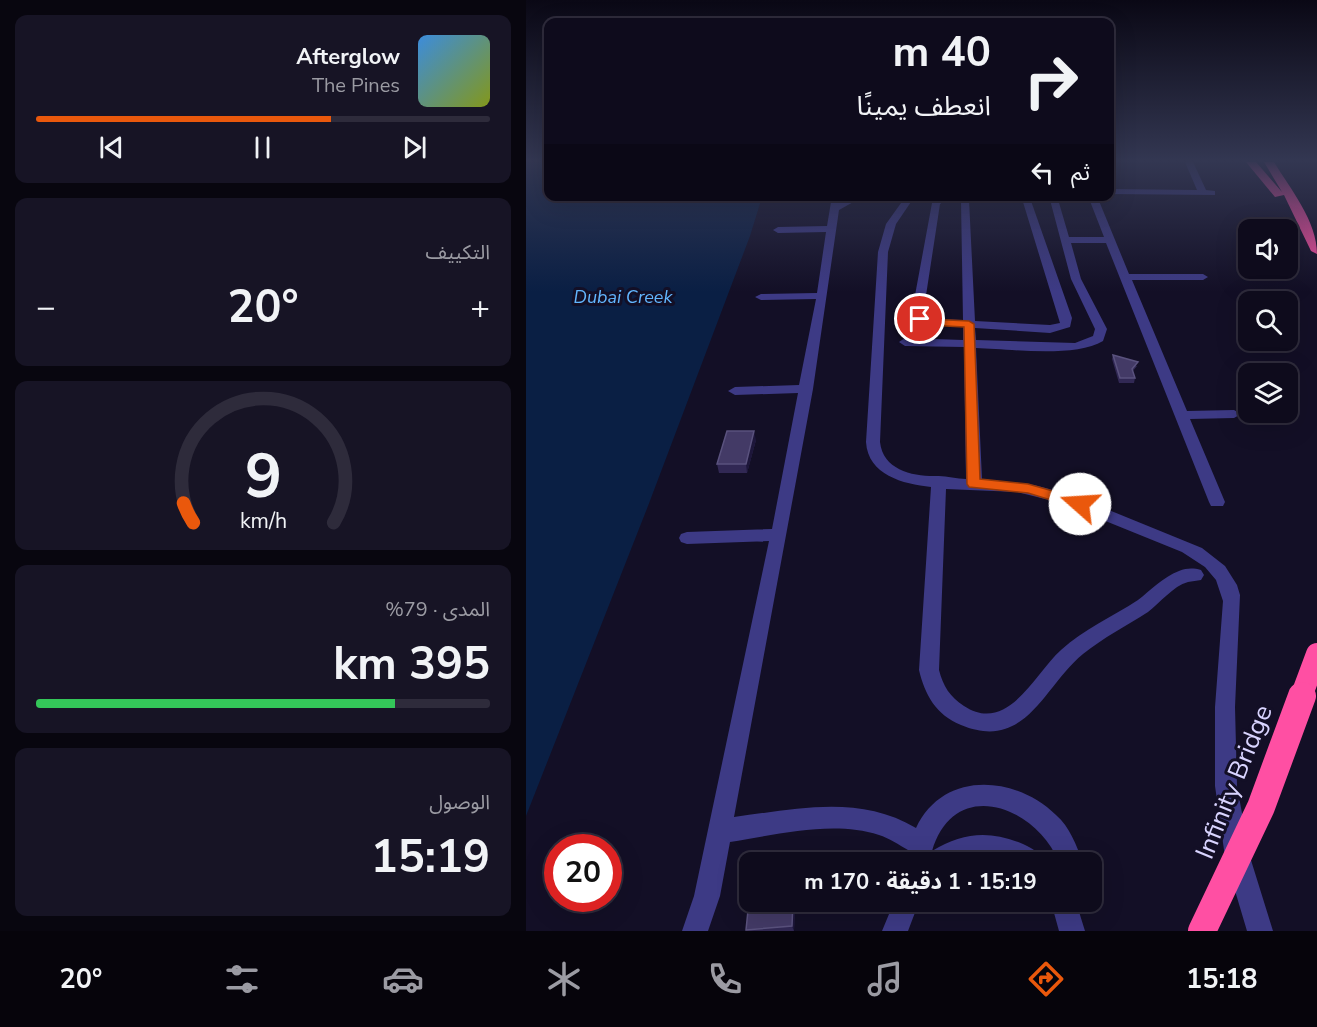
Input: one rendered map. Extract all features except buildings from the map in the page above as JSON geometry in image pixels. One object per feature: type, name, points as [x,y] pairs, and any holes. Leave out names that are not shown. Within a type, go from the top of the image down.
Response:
[{"type":"highway","points":[[1286,205],[1314,246]]},
{"type":"highway","points":[[1295,205],[1314,246]]},
{"type":"highway","name":"Infinity Bridge","points":[[1202,931],[1261,807],[1316,654]]},
{"type":"street","points":[[695,931],[707,896],[779,535],[822,296],[835,205]]},
{"type":"street","points":[[904,205],[891,224],[883,252],[873,448],[878,460],[890,471],[908,478],[1028,489],[1067,499],[1191,549],[1210,561],[1224,575],[1231,592],[1225,711],[1225,777],[1236,850],[1260,931]]},
{"type":"street","points":[[936,205],[916,315],[927,322],[1055,329],[1067,322],[1029,205]]},
{"type":"street","points":[[965,205],[974,484]]},
{"type":"street","points":[[906,342],[1075,347],[1092,343],[1099,338],[1101,329],[1076,279],[1056,205]]},
{"type":"street","points":[[1096,205],[1218,502]]},
{"type":"street","points":[[778,230],[831,229]]},
{"type":"street","points":[[1064,240],[1110,240]]},
{"type":"street","points":[[1125,278],[1203,277]]},
{"type":"street","points":[[761,297],[822,296]]},
{"type":"street","points":[[735,391],[806,389]]},
{"type":"street","points":[[1182,415],[1234,414]]},
{"type":"street","points":[[939,481],[931,681],[942,702],[963,717],[989,722],[1014,715],[1024,708],[1057,666],[1087,639],[1142,607],[1183,576],[1195,575]]},
{"type":"street","points":[[687,538],[779,535]]},
{"type":"street","points":[[926,852],[934,820],[955,803],[979,795],[1005,796],[1029,806],[1051,824],[1068,852]]},
{"type":"street","points":[[720,831],[827,818],[852,818],[899,831],[920,852]]},
{"type":"street","points":[[948,852],[983,844],[1016,852]]},
{"type":"street","points":[[707,896],[708,931]]},
{"type":"street","points":[[895,931],[903,912]]},
{"type":"street","points":[[1067,912],[1073,931]]},
{"type":"street","points":[[1073,931],[1074,912]]},
{"type":"water","name":"Dubai Creek","points":[[526,205],[759,205],[750,236],[648,506],[526,816]]},
{"type":"route","points":[[920,319],[927,322],[969,324],[974,484],[1014,486],[1041,491],[1080,504]]}]
